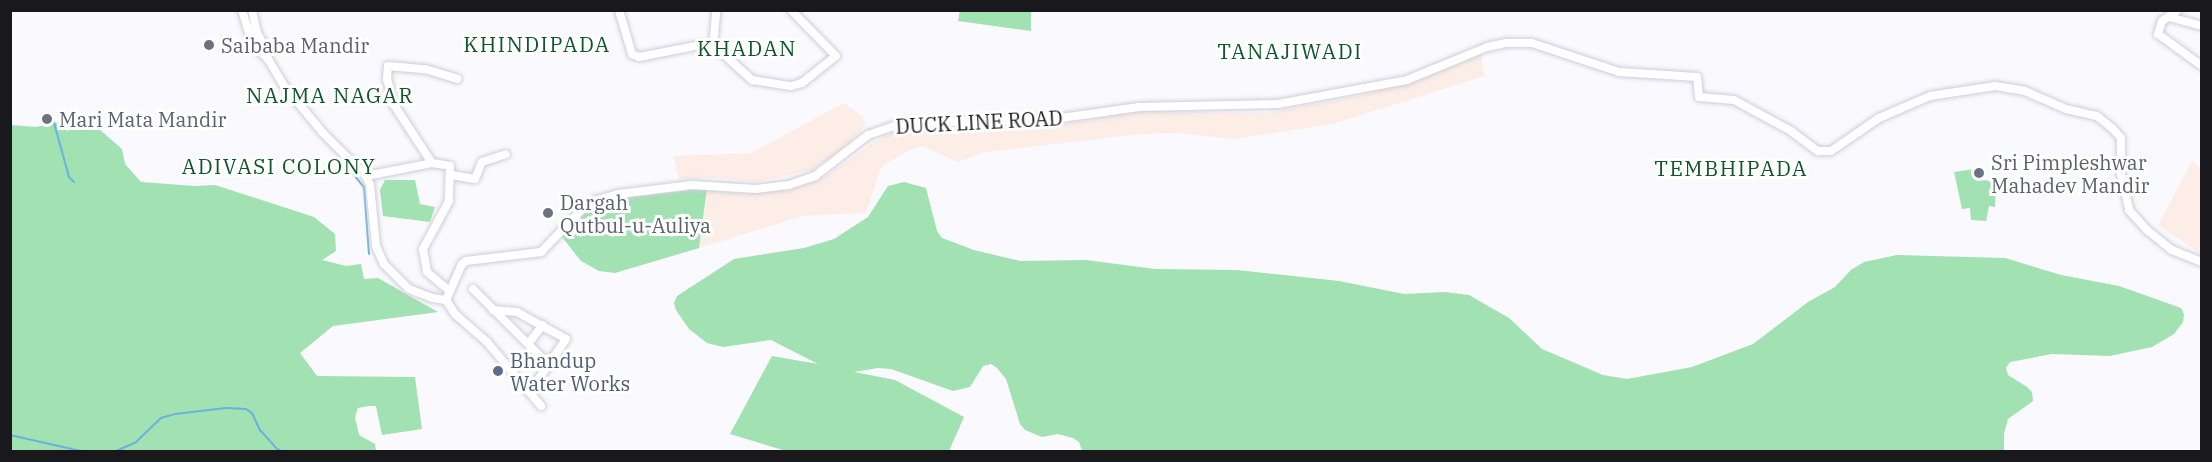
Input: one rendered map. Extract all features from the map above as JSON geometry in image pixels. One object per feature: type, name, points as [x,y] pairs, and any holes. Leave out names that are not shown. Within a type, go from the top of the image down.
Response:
[{"type":"street","points":[[242,10],[253,45],[268,59],[285,87],[323,133],[366,176],[370,185],[376,246],[384,264],[409,289],[432,298],[446,300],[455,314],[487,342],[541,406]]},
{"type":"street","points":[[252,10],[257,33],[266,49],[268,59]]},
{"type":"street","points":[[620,10],[632,54],[639,57],[700,45],[713,48],[731,58],[752,80],[791,86],[802,83],[836,56],[791,10]]},
{"type":"street","points":[[713,48],[716,10]]},
{"type":"street","points":[[2178,10],[2162,21],[2158,34],[2202,66]]},
{"type":"street","points":[[2169,17],[2202,26]]},
{"type":"street","name":"DUCK LINE ROAD","points":[[446,300],[462,264],[466,261],[541,252],[584,207],[594,201],[619,194],[691,185],[756,189],[789,185],[815,176],[868,135],[900,124],[1061,118],[1139,106],[1278,104],[1407,80],[1487,47],[1506,43],[1532,43],[1619,72],[1697,78],[1699,97],[1734,100],[1791,130],[1818,151],[1831,151],[1878,118],[1930,96],[1995,86],[2025,91],[2066,109],[2097,116],[2112,128],[2121,138],[2121,174],[2129,210],[2147,230],[2172,250],[2202,262]]},
{"type":"street","points":[[432,163],[394,105],[389,90],[388,66],[425,69],[458,79]]},
{"type":"street","points":[[452,175],[475,179],[482,162],[506,154]]},
{"type":"street","points":[[366,176],[432,163],[450,166],[452,175],[449,201],[423,249],[427,272],[450,291]]},
{"type":"street","points":[[473,289],[549,365]]},
{"type":"street","points":[[493,310],[517,312],[566,339],[529,393]]},
{"type":"street","points":[[528,344],[543,325]]},
{"type":"shaded area","points":[[1481,52],[1484,76],[1333,124],[1234,139],[1178,133],[1141,134],[985,152],[958,162],[922,146],[909,150],[881,167],[866,213],[803,216],[699,248],[707,188],[738,193],[765,192],[804,185],[825,177],[871,144],[896,131],[1067,124],[1136,111],[1267,113],[1368,94],[1433,73]]},
{"type":"shaded area","points":[[844,103],[862,116],[866,125],[847,145],[813,170],[756,182],[716,178],[679,179],[673,156],[751,153]]},
{"type":"shaded area","points":[[2192,161],[2201,169],[2201,254],[2158,225]]},
{"type":"green space","points":[[960,10],[1031,11],[1031,31],[958,21]]},
{"type":"green space","points":[[66,121],[92,123],[122,149],[125,164],[141,182],[195,186],[215,185],[314,217],[335,234],[336,251],[322,260],[346,266],[361,264],[364,279],[378,278],[438,312],[333,326],[300,353],[317,376],[415,377],[422,429],[382,435],[376,406],[369,406],[358,408],[355,417],[359,435],[375,444],[376,451],[11,451],[11,125],[36,127]]},
{"type":"green space","points":[[1975,169],[1976,180],[2001,181],[2001,188],[1996,188],[1995,207],[1989,206],[1986,221],[1971,220],[1970,208],[1962,209],[1954,172]]},
{"type":"green space","points":[[385,180],[415,180],[420,204],[435,207],[430,222],[383,216],[380,190]]},
{"type":"green space","points":[[904,182],[926,188],[937,231],[942,238],[974,250],[1020,261],[1086,260],[1155,269],[1237,270],[1339,281],[1404,294],[1445,292],[1469,295],[1509,318],[1542,349],[1603,375],[1627,379],[1692,367],[1753,344],[1808,302],[1835,287],[1851,270],[1864,262],[1897,255],[2005,258],[2061,275],[2119,286],[2181,308],[2184,314],[2183,322],[2174,334],[2152,347],[2110,356],[2052,354],[2010,362],[2006,368],[2008,375],[2032,392],[2033,401],[2008,419],[2004,434],[2004,451],[1082,451],[1079,442],[1073,438],[1058,434],[1042,437],[1025,430],[1020,424],[1006,379],[991,364],[983,366],[970,387],[953,391],[891,369],[878,368],[854,372],[895,380],[964,417],[949,451],[786,451],[730,434],[772,356],[818,364],[771,340],[723,347],[707,343],[689,329],[676,310],[674,303],[677,296],[734,259],[804,248],[834,239],[868,217],[888,186]]},
{"type":"green space","points":[[707,188],[699,248],[615,273],[599,271],[581,261],[562,237],[586,212],[603,203],[625,198]]},
{"type":"waterway","points":[[53,119],[69,177],[74,182]]},
{"type":"waterway","points":[[350,170],[364,187],[369,254]]},
{"type":"waterway","points":[[114,452],[136,442],[161,418],[175,414],[226,408],[246,409],[252,413],[260,430],[276,448],[283,452]]},
{"type":"waterway","points":[[10,435],[85,452]]},
{"type":"place","name":"Saibaba Mandir","points":[[209,45]]},
{"type":"place","name":"Mari Mata Mandir","points":[[47,119]]},
{"type":"place","name":"Sri Pimpleshwar Mahadev Mandir","points":[[1979,173]]},
{"type":"place","name":"Dargah Qutbul-u-Auliya","points":[[548,213]]},
{"type":"place","name":"Bhandup Water Works","points":[[498,371]]},
{"type":"district","name":"KHINDIPADA","points":[[537,44]]},
{"type":"district","name":"KHADAN","points":[[747,48]]},
{"type":"district","name":"TANAJIWADI","points":[[1290,51]]},
{"type":"district","name":"NAJMA NAGAR","points":[[330,95]]},
{"type":"district","name":"ADIVASI COLONY","points":[[279,166]]},
{"type":"district","name":"TEMBHIPADA","points":[[1731,168]]}]
